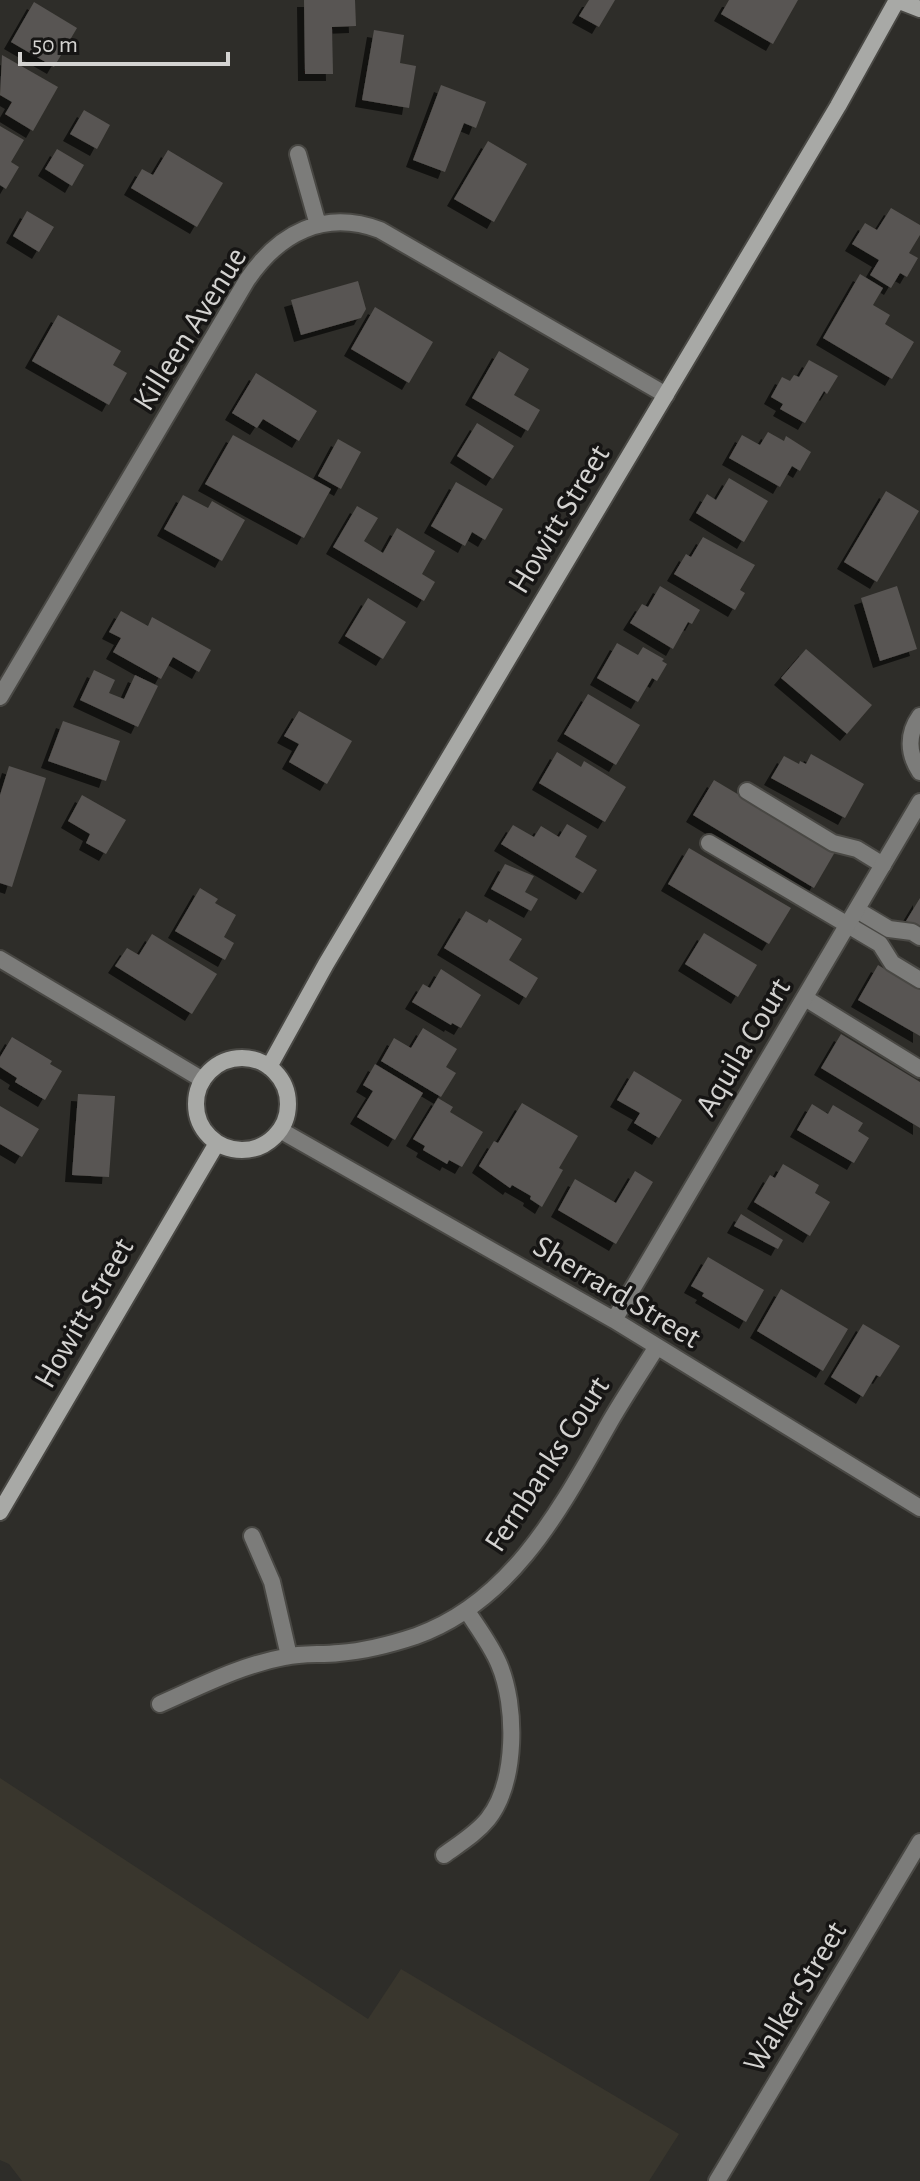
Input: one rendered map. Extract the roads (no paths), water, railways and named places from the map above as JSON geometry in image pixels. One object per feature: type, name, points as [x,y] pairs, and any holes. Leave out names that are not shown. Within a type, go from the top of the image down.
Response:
[{"type":"street","points":[[897,0],[920,9]]},
{"type":"street","name":"Howitt Street","points":[[269,1067],[334,950],[838,106],[897,0]]},
{"type":"street","points":[[298,154],[318,225]]},
{"type":"street","name":"Killeen Avenue","points":[[0,697],[247,280],[264,257],[284,240],[318,225],[349,221],[389,233],[666,395]]},
{"type":"street","points":[[920,716],[913,729],[910,746],[920,772]]},
{"type":"street","points":[[747,791],[833,843],[857,849],[883,865]]},
{"type":"street","name":"Aquila Court","points":[[614,1320],[920,802]]},
{"type":"street","points":[[709,843],[880,944],[892,963],[920,980]]},
{"type":"street","points":[[857,910],[889,929],[912,932],[920,937]]},
{"type":"street","points":[[0,959],[203,1080]]},
{"type":"street","points":[[805,998],[920,1069]]},
{"type":"street","points":[[233,1059],[256,1060],[269,1067],[284,1085],[288,1100],[287,1116],[280,1130],[269,1142],[255,1149],[232,1149],[217,1143],[202,1128],[197,1115],[197,1093],[203,1080],[219,1064],[233,1059]]},
{"type":"street","name":"Sherrard Street","points":[[280,1130],[614,1320],[920,1508]]},
{"type":"street","name":"Howitt Street","points":[[0,1512],[217,1143]]},
{"type":"street","name":"Fernbanks Court","points":[[160,1704],[250,1666],[289,1656],[370,1648],[418,1635],[467,1611],[496,1588],[536,1543],[656,1348]]},
{"type":"street","points":[[252,1536],[272,1582],[289,1656]]},
{"type":"street","points":[[444,1855],[481,1827],[495,1809],[503,1792],[510,1755],[510,1705],[505,1681],[499,1662],[467,1611]]},
{"type":"street","name":"Walker Street","points":[[717,2181],[920,1842]]}]
